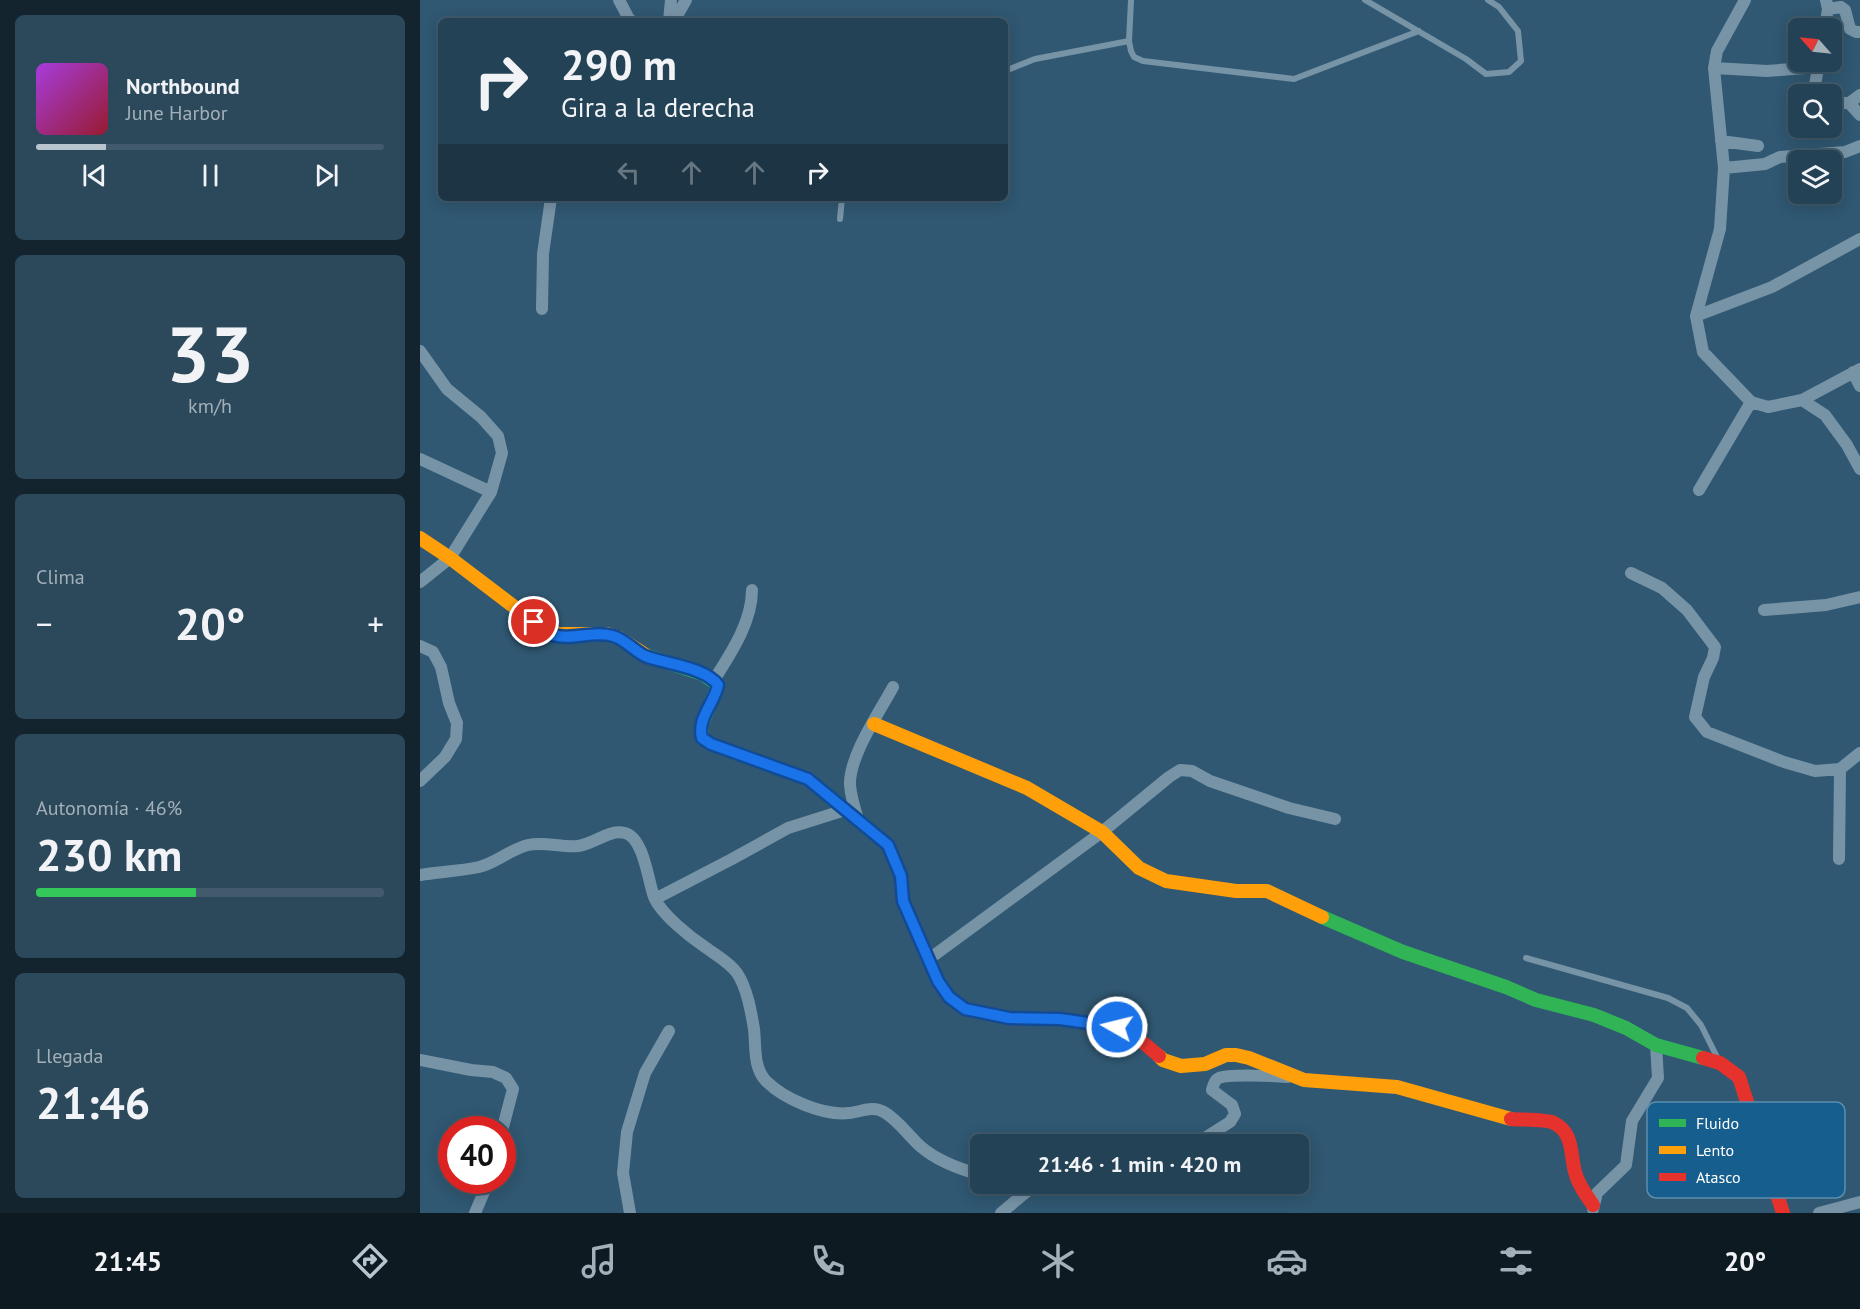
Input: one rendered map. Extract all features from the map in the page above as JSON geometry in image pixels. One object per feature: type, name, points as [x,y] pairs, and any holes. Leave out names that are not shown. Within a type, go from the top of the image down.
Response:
[{"type":"street","points":[[619,0],[628,18]]},
{"type":"street","points":[[669,18],[671,0]]},
{"type":"street","points":[[676,18],[686,0]]},
{"type":"street","points":[[1745,0],[1717,51],[1714,68],[1724,168],[1720,229],[1696,316],[1703,352],[1751,402],[1768,406],[1802,400],[1857,371],[1860,386]]},
{"type":"street","points":[[1827,4],[1845,10],[1850,29],[1860,32]]},
{"type":"street","points":[[1714,68],[1767,71],[1788,68]]},
{"type":"street","points":[[1842,103],[1849,103],[1860,95]]},
{"type":"street","points":[[1849,103],[1860,115]]},
{"type":"street","points":[[1721,141],[1758,146]]},
{"type":"street","points":[[1724,168],[1765,164],[1780,157],[1845,152],[1860,146]]},
{"type":"street","points":[[542,309],[543,254],[551,201]]},
{"type":"street","points":[[1696,316],[1772,287],[1860,239]]},
{"type":"street","points":[[420,351],[447,389],[481,417],[498,436],[502,453],[491,492],[450,558],[420,582]]},
{"type":"street","points":[[1802,400],[1825,415],[1847,444],[1860,469]]},
{"type":"street","points":[[1699,490],[1751,402]]},
{"type":"street","points":[[420,459],[491,492]]},
{"type":"street","points":[[420,538],[550,634],[562,637],[599,633],[614,636],[642,655],[714,680],[718,685],[716,694],[704,715],[700,730],[702,738],[711,744],[808,779],[888,845],[901,876],[903,901],[938,981],[949,997],[965,1009],[1009,1018],[1060,1019],[1117,1027],[1134,1035],[1163,1060],[1181,1066],[1205,1064],[1226,1055],[1236,1056],[1249,1058],[1304,1080]]},
{"type":"street","points":[[1631,573],[1662,588],[1687,610],[1715,647],[1713,658],[1704,677],[1695,717],[1707,732],[1784,762],[1815,771],[1840,769],[1860,753]]},
{"type":"street","points":[[714,680],[732,651],[752,606],[752,590]]},
{"type":"street","points":[[1764,610],[1826,605],[1860,597]]},
{"type":"street","points":[[420,646],[433,652],[441,667],[449,703],[457,723],[456,739],[446,757],[420,781]]},
{"type":"street","points":[[860,823],[850,785],[852,763],[893,687]]},
{"type":"street","points":[[874,724],[1027,788],[1102,832],[1139,868],[1166,881],[1236,891],[1267,891],[1367,938],[1452,970],[1506,987],[1536,1000],[1566,1010],[1594,1015],[1626,1028],[1656,1045],[1720,1063],[1739,1077],[1747,1102]]},
{"type":"street","points":[[1839,859],[1840,769]]},
{"type":"street","points":[[929,959],[1102,832],[1180,770],[1192,771],[1210,781],[1289,808],[1335,819]]},
{"type":"street","points":[[655,899],[732,860],[788,828],[845,810]]},
{"type":"street","points":[[420,875],[480,867],[530,844],[578,846],[619,832],[629,834],[637,842],[655,899],[666,914],[705,947],[725,960],[737,973],[744,986],[754,1027],[759,1071],[767,1081],[793,1100],[832,1113],[849,1113],[870,1108],[882,1111],[921,1147],[936,1157],[970,1172]]},
{"type":"street","points":[[630,1213],[623,1173],[627,1132],[645,1073],[669,1031]]},
{"type":"street","points":[[1593,1209],[1597,1193],[1626,1165],[1632,1121],[1658,1078],[1656,1045]]},
{"type":"street","points":[[420,1060],[493,1072],[506,1078],[513,1089],[506,1116]]},
{"type":"street","points":[[1211,1134],[1230,1122],[1235,1114],[1232,1105],[1212,1090],[1213,1083],[1219,1078],[1275,1076],[1397,1087],[1506,1119],[1553,1122],[1567,1135],[1573,1151],[1575,1172],[1593,1209]]},
{"type":"street","points":[[476,1213],[483,1194]]},
{"type":"street","points":[[1001,1213],[1024,1194]]},
{"type":"street","points":[[1779,1198],[1784,1213]]},
{"type":"street","points":[[1819,1213],[1860,1202]]},
{"type":"lane","points":[[1131,0],[1130,41],[1134,57],[1294,79],[1419,31]]},
{"type":"lane","points":[[1365,0],[1466,59],[1486,74],[1509,72],[1521,61],[1518,31],[1499,7],[1488,0]]},
{"type":"lane","points":[[1008,70],[1035,60],[1130,41]]},
{"type":"lane","points":[[840,219],[842,201]]},
{"type":"lane","points":[[1526,958],[1668,998],[1688,1008],[1701,1025],[1720,1063]]},
{"type":"traffic: fast","points":[[647,656],[703,674],[718,685],[702,724],[702,738],[711,744],[808,779],[877,836]]},
{"type":"traffic: fast","points":[[1322,917],[1403,952],[1506,987],[1536,1000],[1594,1015],[1626,1028],[1656,1045],[1703,1058]]},
{"type":"traffic: slow","points":[[420,538],[550,634],[607,634],[619,638],[647,656]]},
{"type":"traffic: slow","points":[[874,724],[1027,788],[1102,832],[1139,868],[1166,881],[1236,891],[1267,891],[1322,917]]},
{"type":"traffic: slow","points":[[1159,1056],[1163,1060],[1181,1066],[1205,1064],[1226,1055],[1236,1055],[1304,1080],[1397,1087],[1511,1119]]},
{"type":"traffic: jam","points":[[877,836],[888,845],[901,876],[903,901],[938,981],[949,997],[965,1009],[1009,1018],[1060,1019],[1117,1027],[1134,1035],[1159,1056]]},
{"type":"traffic: jam","points":[[1703,1058],[1720,1063],[1739,1077],[1747,1102]]},
{"type":"traffic: jam","points":[[1511,1119],[1554,1123],[1565,1132],[1578,1181],[1593,1205]]},
{"type":"traffic: jam","points":[[1778,1198],[1783,1213]]},
{"type":"route","points":[[534,622],[550,634],[562,637],[599,633],[614,636],[642,655],[714,680],[718,685],[716,694],[704,715],[700,730],[702,738],[711,744],[808,779],[888,845],[901,876],[903,901],[938,981],[949,997],[965,1009],[1009,1018],[1060,1019],[1117,1027]]}]
